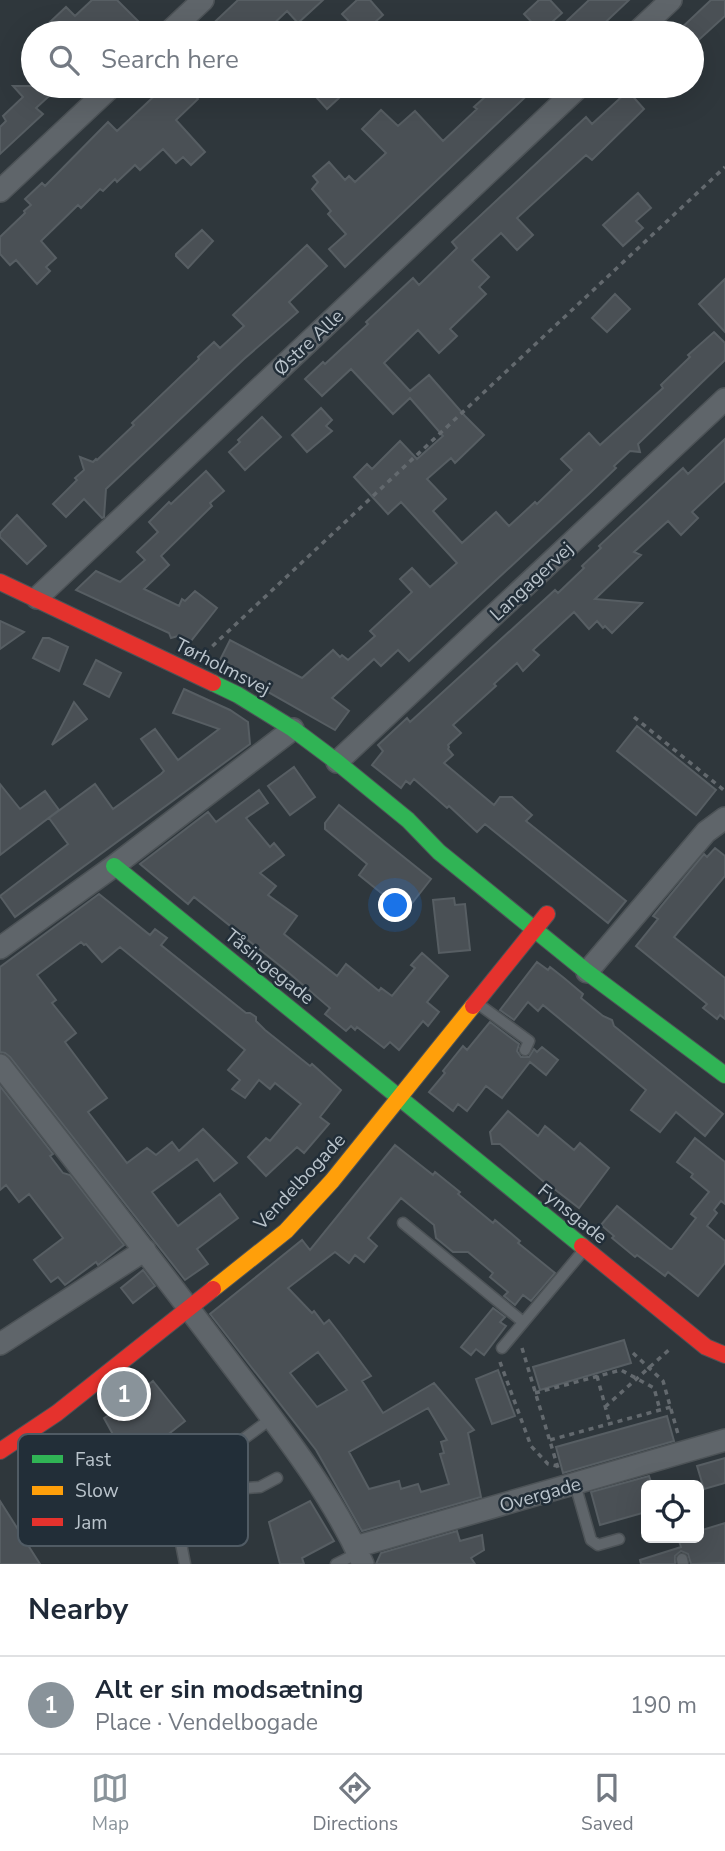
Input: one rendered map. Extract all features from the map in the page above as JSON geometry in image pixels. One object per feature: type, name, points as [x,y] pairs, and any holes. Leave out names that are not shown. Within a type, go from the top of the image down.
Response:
[{"type":"street","points":[[181,21],[203,0]]},
{"type":"street","points":[[649,21],[671,0]]},
{"type":"street","points":[[0,191],[99,98]]},
{"type":"street","name":"Østre Alle","points":[[37,598],[567,98]]},
{"type":"street","name":"Langagervej","points":[[337,762],[725,399]]},
{"type":"street","name":"Tørholmsvej","points":[[0,582],[238,695],[293,729],[408,820],[439,852],[535,929],[596,960],[725,1075]]},
{"type":"street","points":[[0,948],[114,866],[293,729]]},
{"type":"street","points":[[596,960],[706,832],[725,818]]},
{"type":"street","name":"Tørholmsvej","points":[[408,820],[469,856]]},
{"type":"street","name":"Tåsingegade","points":[[114,866],[398,1098]]},
{"type":"street","name":"Vendelbogade","points":[[23,1434],[57,1413],[286,1231],[332,1181],[548,914]]},
{"type":"street","points":[[0,1065],[272,1418],[311,1473],[359,1555]]},
{"type":"street","name":"Fynsgade","points":[[398,1098],[706,1347],[725,1355]]},
{"type":"street","points":[[0,1344],[145,1250]]},
{"type":"street","name":"Vendelbogade","points":[[1,1448],[18,1437]]},
{"type":"street","name":"Overgade","points":[[359,1555],[569,1485],[725,1440]]},
{"type":"lane","points":[[476,1002],[529,1041],[525,1051]]},
{"type":"lane","points":[[403,1223],[523,1322]]},
{"type":"lane","points":[[502,1348],[585,1249]]},
{"type":"lane","points":[[248,1436],[272,1418]]},
{"type":"lane","points":[[248,1488],[260,1487],[277,1478]]},
{"type":"lane","points":[[569,1485],[591,1540],[598,1545],[619,1539]]},
{"type":"lane","points":[[182,1546],[186,1564]]},
{"type":"lane","points":[[336,1564],[359,1555]]},
{"type":"path","points":[[186,670],[725,167]]},
{"type":"path","points":[[634,718],[725,792]]},
{"type":"path","points":[[605,1407],[688,1332]]},
{"type":"path","points":[[510,1337],[521,1347],[557,1466],[569,1485]]},
{"type":"path","points":[[502,1348],[500,1360],[531,1446],[548,1464],[557,1466]]},
{"type":"path","points":[[633,1353],[663,1381],[683,1452]]},
{"type":"path","points":[[535,1393],[621,1370],[654,1388],[660,1410]]},
{"type":"path","points":[[597,1376],[610,1424]]},
{"type":"path","points":[[550,1440],[671,1407]]},
{"type":"building","points":[[92,0],[117,0],[138,21],[51,21],[66,7],[75,16]]},
{"type":"building","points":[[238,0],[323,0],[300,21],[296,21],[287,11],[277,21],[216,21]]},
{"type":"building","points":[[357,0],[370,0],[383,15],[376,21],[349,21],[342,14]]},
{"type":"building","points":[[539,0],[550,0],[562,13],[553,21],[531,21],[524,14]]},
{"type":"building","points":[[589,0],[629,0],[607,21],[567,21]]},
{"type":"building","points":[[711,0],[725,0],[725,16],[704,35],[704,21],[689,21]]},
{"type":"building","points":[[13,86],[21,86],[21,95]]},
{"type":"building","points":[[22,98],[47,98],[36,108],[43,114],[0,154],[0,127],[6,121],[3,116]]},
{"type":"building","points":[[152,98],[197,98],[176,120],[205,152],[191,165],[183,157],[176,163],[163,149],[140,170],[135,165],[117,182],[115,179],[103,191],[100,189],[81,208],[78,205],[41,241],[56,258],[46,267],[50,271],[37,284],[16,260],[10,265],[0,254],[0,237],[31,205],[25,199],[42,183],[45,186],[108,122],[117,131]]},
{"type":"building","points":[[317,98],[339,98],[327,109]]},
{"type":"building","points":[[484,98],[524,98],[345,267],[329,249],[346,234],[328,214],[331,211],[312,189],[318,182],[313,176],[329,162],[345,180],[349,176],[355,182],[386,153],[362,129],[381,110],[398,126],[415,111],[443,141],[477,109],[474,107]]},
{"type":"building","points":[[620,98],[634,98],[644,109],[592,160],[586,155],[517,218],[533,235],[517,250],[501,233],[472,260],[489,277],[479,287],[486,294],[450,329],[457,336],[439,353],[418,330],[384,363],[410,391],[429,375],[484,435],[455,463],[451,458],[427,479],[446,499],[433,511],[462,543],[496,512],[509,526],[535,502],[537,504],[572,470],[561,459],[589,433],[600,445],[663,388],[661,385],[690,357],[688,355],[714,332],[725,343],[725,360],[638,444],[640,452],[630,451],[591,492],[409,661],[398,650],[381,666],[374,659],[332,698],[349,711],[335,730],[217,666],[230,640],[302,678],[333,650],[348,660],[375,636],[370,631],[412,592],[400,579],[412,568],[430,587],[457,563],[401,502],[388,514],[354,477],[367,464],[372,469],[400,441],[417,459],[443,436],[410,398],[393,414],[351,369],[322,396],[305,379],[368,324],[366,322],[413,278],[419,285],[457,248],[452,242],[586,117],[592,124]]},
{"type":"building","points":[[638,193],[651,208],[636,221],[643,228],[623,246],[603,225]]},
{"type":"building","points":[[202,230],[213,241],[188,268],[176,254]]},
{"type":"building","points":[[307,245],[327,266],[289,302],[298,312],[106,489],[104,517],[84,499],[66,517],[53,504],[84,470],[80,457],[93,462],[97,460],[214,342],[220,348],[244,326],[233,315]]},
{"type":"building","points":[[725,279],[725,332],[699,304]]},
{"type":"building","points":[[615,294],[630,309],[607,332],[592,318]]},
{"type":"building","points":[[321,408],[332,420],[326,426],[332,431],[307,452],[292,435]]},
{"type":"building","points":[[262,417],[281,437],[245,470],[229,452]]},
{"type":"building","points":[[725,439],[725,481],[692,512],[698,518],[681,535],[668,521],[634,552],[641,555],[595,599],[642,603],[612,633],[597,621],[589,629],[574,612],[533,650],[539,655],[523,671],[517,663],[453,725],[461,733],[448,745],[453,755],[444,763],[494,805],[500,797],[512,797],[532,815],[526,821],[626,901],[608,923],[485,824],[477,832],[414,779],[410,784],[406,781],[401,788],[372,765],[383,751],[378,745],[407,718],[410,722],[555,590],[558,593],[584,568],[582,566],[601,548],[599,546],[683,468],[688,474]]},
{"type":"building","points":[[206,471],[224,491],[161,556],[169,565],[144,589],[179,606],[182,599],[185,601],[195,591],[217,608],[191,641],[178,636],[171,638],[169,633],[76,590],[96,571],[120,582],[145,560],[137,552],[158,532],[149,522]]},
{"type":"building","points":[[17,515],[46,546],[27,564],[0,537],[0,533]]},
{"type":"building","points":[[0,621],[24,632],[0,649]]},
{"type":"building","points":[[43,638],[68,647],[59,671],[33,658]]},
{"type":"building","points":[[96,660],[121,673],[109,697],[84,684]]},
{"type":"building","points":[[184,689],[230,710],[248,722],[250,744],[15,917],[0,896],[68,844],[49,818],[95,784],[113,809],[161,774],[164,771],[141,739],[155,729],[178,760],[219,729],[173,713]]},
{"type":"building","points":[[74,702],[87,719],[52,745]]},
{"type":"building","points":[[637,726],[716,790],[696,815],[617,751]]},
{"type":"building","points":[[294,767],[315,797],[290,815],[268,786]]},
{"type":"building","points":[[0,784],[20,809],[45,791],[59,810],[0,855]]},
{"type":"building","points":[[259,790],[268,803],[246,818],[270,847],[274,843],[284,855],[260,873],[276,886],[268,895],[297,916],[284,934],[337,976],[346,964],[379,991],[381,988],[392,996],[415,968],[411,965],[422,953],[448,976],[427,1002],[439,1012],[428,1026],[423,1021],[399,1050],[390,1042],[384,1048],[357,1027],[355,1030],[351,1026],[346,1031],[325,1014],[330,1008],[289,973],[194,897],[188,904],[140,864],[208,812],[216,822]]},
{"type":"building","points":[[339,805],[431,879],[405,912],[359,875],[367,864],[325,829],[325,823]]},
{"type":"building","points":[[715,848],[725,856],[725,876],[674,937],[725,978],[725,1019],[720,1015],[717,1019],[703,1008],[707,1004],[636,946],[658,919],[653,916],[704,854],[707,857]]},
{"type":"building","points":[[99,894],[150,935],[155,929],[167,938],[161,945],[246,1013],[256,1017],[256,1021],[265,1030],[310,1066],[312,1064],[341,1090],[320,1117],[329,1124],[304,1153],[297,1147],[266,1176],[248,1157],[266,1138],[270,1141],[301,1104],[275,1083],[270,1089],[259,1080],[245,1098],[232,1089],[240,1080],[228,1070],[245,1050],[120,947],[102,962],[81,942],[37,975],[56,1000],[52,1003],[76,1033],[65,1042],[107,1098],[88,1112],[127,1163],[147,1148],[156,1155],[172,1142],[179,1151],[203,1129],[237,1163],[214,1181],[197,1159],[152,1192],[178,1226],[220,1194],[238,1218],[197,1249],[208,1264],[185,1280],[10,1057],[0,1052],[0,967]]},
{"type":"building","points":[[454,898],[455,905],[465,904],[470,950],[439,953],[433,900]]},
{"type":"building","points":[[537,962],[548,970],[550,967],[564,978],[583,994],[581,998],[612,1020],[614,1026],[723,1114],[705,1136],[676,1112],[660,1132],[631,1110],[646,1090],[543,1005],[538,1011],[528,1002],[514,1020],[500,1010]]},
{"type":"building","points":[[490,1022],[519,1044],[517,1051],[521,1057],[529,1057],[534,1049],[537,1052],[542,1047],[558,1060],[546,1075],[530,1062],[502,1098],[486,1086],[467,1111],[458,1104],[453,1111],[429,1092],[463,1046],[467,1050]]},
{"type":"building","points":[[0,1086],[53,1154],[50,1156],[63,1173],[70,1175],[124,1245],[65,1285],[58,1277],[51,1282],[34,1260],[63,1238],[29,1194],[19,1202],[6,1185],[0,1190]]},
{"type":"building","points":[[508,1111],[538,1136],[545,1126],[574,1150],[580,1143],[609,1168],[579,1208],[552,1189],[500,1144],[492,1144],[490,1132]]},
{"type":"building","points":[[695,1138],[725,1162],[725,1204],[721,1201],[714,1210],[717,1213],[707,1226],[725,1241],[725,1263],[698,1296],[668,1272],[665,1276],[637,1255],[635,1257],[601,1225],[617,1206],[672,1249],[696,1218],[691,1214],[709,1192],[691,1177],[693,1174],[677,1162]]},
{"type":"building","points":[[395,1145],[433,1175],[435,1172],[493,1223],[495,1220],[555,1273],[531,1301],[523,1295],[515,1305],[504,1296],[508,1292],[490,1277],[493,1273],[468,1252],[453,1252],[436,1238],[434,1225],[401,1198],[368,1238],[377,1246],[364,1262],[355,1255],[349,1263],[335,1252],[288,1288],[312,1313],[314,1311],[324,1324],[329,1320],[340,1334],[371,1376],[362,1381],[383,1413],[434,1383],[474,1430],[468,1433],[481,1497],[362,1531],[316,1450],[210,1314],[302,1240],[310,1250]],"holes":[[[318,1352],[347,1390],[317,1407],[290,1373]],[[428,1408],[447,1440],[441,1442],[444,1453],[440,1454],[449,1484],[421,1492],[418,1484],[401,1489],[399,1481],[369,1489],[349,1452]]]},
{"type":"building","points":[[143,1270],[155,1286],[133,1303],[121,1288]]},
{"type":"building","points":[[493,1308],[505,1317],[500,1322],[506,1326],[484,1355],[476,1349],[471,1355],[461,1347]]},
{"type":"building","points":[[624,1340],[631,1363],[540,1390],[533,1367]]},
{"type":"building","points":[[498,1370],[515,1416],[492,1424],[476,1379]]},
{"type":"building","points":[[153,1381],[185,1421],[169,1434],[113,1434],[104,1418]]},
{"type":"building","points":[[667,1416],[674,1441],[563,1473],[556,1447]]},
{"type":"building","points":[[725,1458],[725,1483],[704,1489],[704,1480],[701,1480],[697,1466]]},
{"type":"building","points":[[649,1476],[650,1480],[641,1480],[641,1513],[600,1525],[591,1492]]},
{"type":"building","points":[[0,1501],[18,1529],[18,1546],[29,1546],[40,1564],[0,1564]]},
{"type":"building","points":[[310,1501],[334,1541],[302,1558],[304,1564],[280,1564],[269,1522]]},
{"type":"building","points":[[725,1523],[725,1563],[691,1564],[688,1554],[681,1551],[675,1556],[675,1564],[641,1564],[640,1560],[681,1547],[680,1543],[704,1543],[704,1529]]},
{"type":"building","points":[[457,1531],[460,1541],[482,1535],[484,1550],[471,1558],[475,1564],[376,1564],[381,1553]]},
{"type":"traffic: fast","points":[[213,683],[293,729],[337,762],[408,820],[439,852],[587,972],[725,1075]]},
{"type":"traffic: fast","points":[[114,866],[582,1246]]},
{"type":"traffic: slow","points":[[213,1289],[286,1231],[332,1181],[473,1006]]},
{"type":"traffic: jam","points":[[0,582],[213,683]]},
{"type":"traffic: jam","points":[[473,1006],[547,914]]},
{"type":"traffic: jam","points":[[582,1246],[706,1347],[725,1355]]},
{"type":"traffic: jam","points":[[26,1434],[57,1413],[213,1289]]},
{"type":"traffic: jam","points":[[0,1451],[18,1439]]},
{"type":"place","name":"Alt er sin modsætning","points":[[124,1394]]}]
